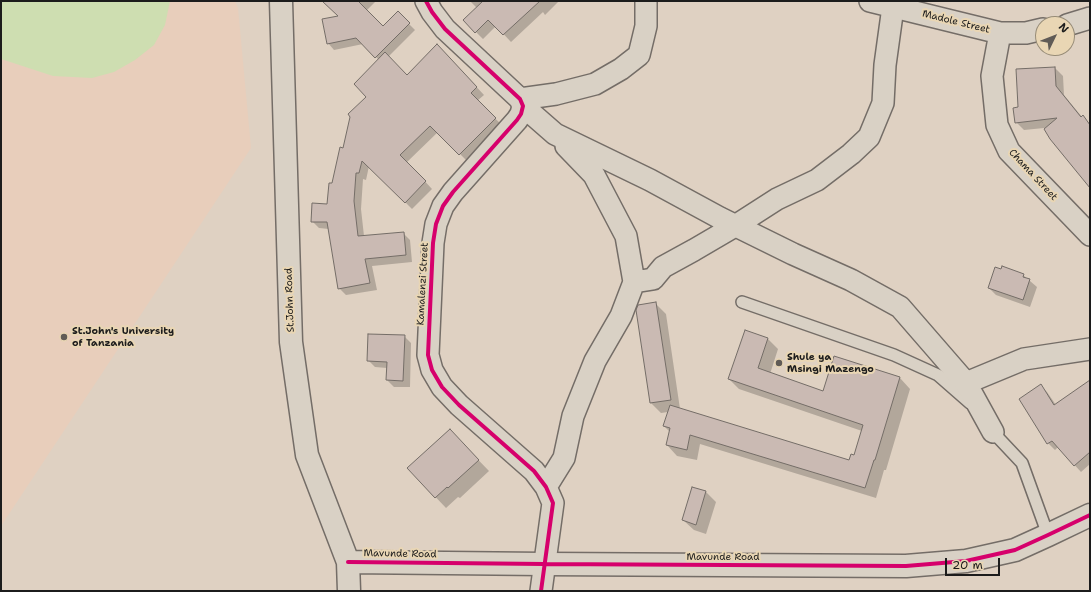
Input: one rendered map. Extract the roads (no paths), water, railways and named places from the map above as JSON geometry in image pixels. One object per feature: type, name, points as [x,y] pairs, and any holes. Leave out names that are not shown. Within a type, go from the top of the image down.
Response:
[{"type":"street","name":"St.John Road","points":[[281,1],[291,342],[307,455],[348,562],[349,591]]},
{"type":"street","points":[[426,1],[432,12],[445,29],[555,134],[594,175],[626,236],[634,282],[621,316],[595,362],[573,416],[564,458],[546,487]]},
{"type":"street","points":[[522,103],[595,84],[621,69],[639,55],[646,26],[646,1]]},
{"type":"street","name":"Madole Street","points":[[870,1],[893,4],[1000,33],[1035,31]]},
{"type":"street","points":[[634,282],[654,279],[663,267],[735,226],[777,198],[817,180],[851,154],[868,137],[883,103],[885,65],[893,4]]},
{"type":"street","points":[[1075,23],[1090,18]]},
{"type":"street","name":"Chama Street","points":[[1000,33],[992,76],[997,125],[1009,151],[1090,235]]},
{"type":"street","name":"Kamalenzi Street","points":[[522,103],[521,114],[517,120],[453,192],[443,206],[436,224],[433,243],[428,355],[432,370],[442,387],[458,405],[534,471],[546,487],[553,503],[541,591]]},
{"type":"street","points":[[555,134],[650,180],[735,226],[851,280],[900,306],[966,383],[993,432]]},
{"type":"street","points":[[966,383],[1024,359],[1090,349]]},
{"type":"street","name":"Mavunde Road","points":[[348,562],[906,566],[966,562],[1015,550],[1090,515]]},
{"type":"lane","points":[[742,302],[894,355],[938,375],[967,400],[993,432],[1022,463],[1048,535]]},
{"type":"place","name":"St.John's University of Tanzania","points":[[64,337]]},
{"type":"place","name":"Shule ya Msingi Mazengo","points":[[779,363]]}]
